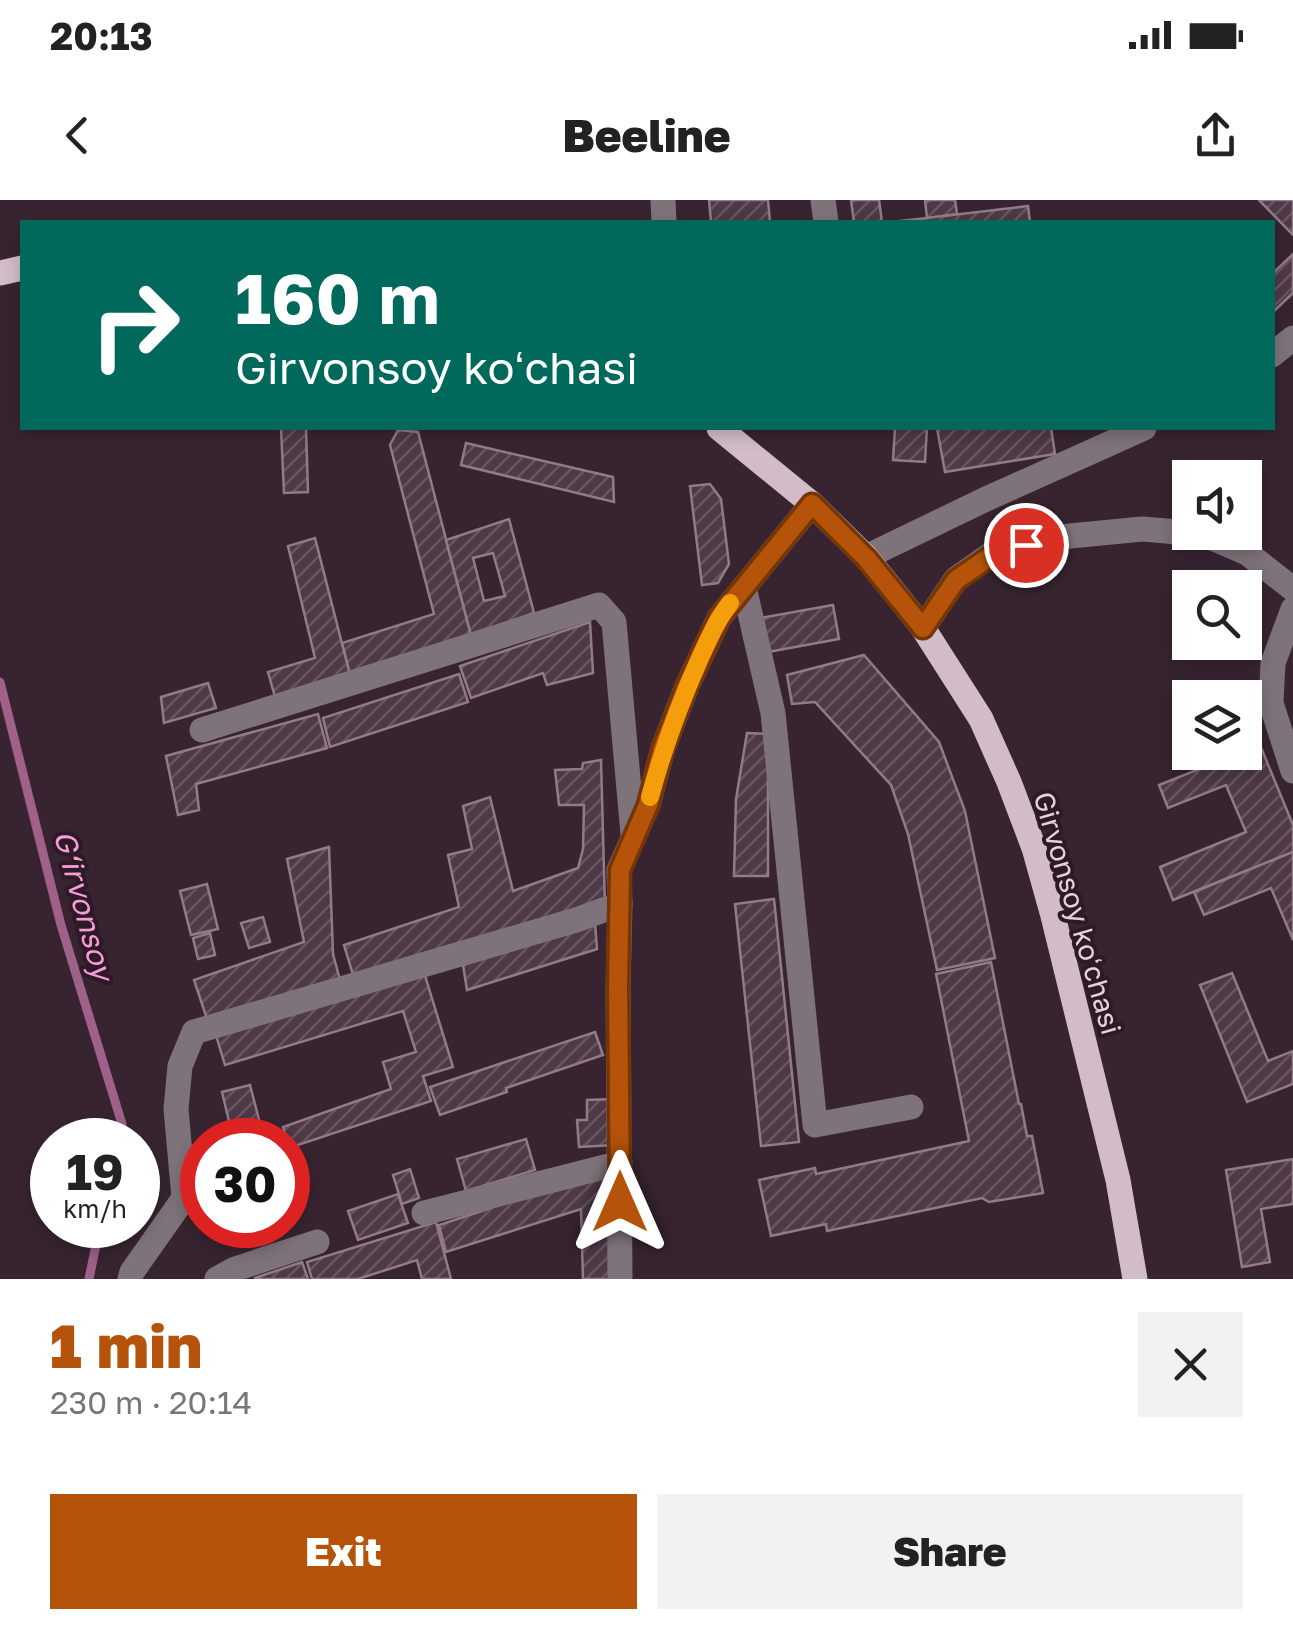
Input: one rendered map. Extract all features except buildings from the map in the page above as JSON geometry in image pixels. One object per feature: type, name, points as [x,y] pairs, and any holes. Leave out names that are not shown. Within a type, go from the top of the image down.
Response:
[{"type":"main road","name":"Girvonsoy koʻchasi","points":[[721,430],[812,504],[866,558],[923,628],[981,718],[1034,848],[1054,916],[1118,1180],[1135,1279]]},
{"type":"street","points":[[866,558],[1140,430]]},
{"type":"street","points":[[620,1279],[620,870],[648,805],[663,748],[687,686],[719,618],[812,504]]},
{"type":"street","points":[[923,628],[956,580],[994,554],[1060,537],[1142,530],[1203,534],[1247,553],[1293,589]]},
{"type":"street","points":[[744,587],[773,713],[815,1125],[911,1107]]},
{"type":"street","points":[[202,730],[599,605],[614,622],[633,839]]},
{"type":"street","points":[[1293,609],[1274,663],[1271,704],[1293,771]]},
{"type":"street","points":[[130,1279],[184,1198],[176,1110],[180,1066],[194,1032],[620,904]]},
{"type":"street","points":[[424,1213],[620,1163]]},
{"type":"street","points":[[217,1279],[235,1269],[316,1242]]},
{"type":"waterway","name":"G‘irvonsoy","points":[[0,682],[61,925],[120,1118]]},
{"type":"waterway","name":"G‘irvonsoy","points":[[89,1279],[95,1248]]},
{"type":"slow traffic","points":[[650,797],[663,748],[687,686],[730,603]]},
{"type":"route","points":[[620,1202],[620,870],[648,805],[663,748],[687,686],[719,618],[812,504],[866,558],[923,628],[956,580],[994,554],[1026,545]]}]
